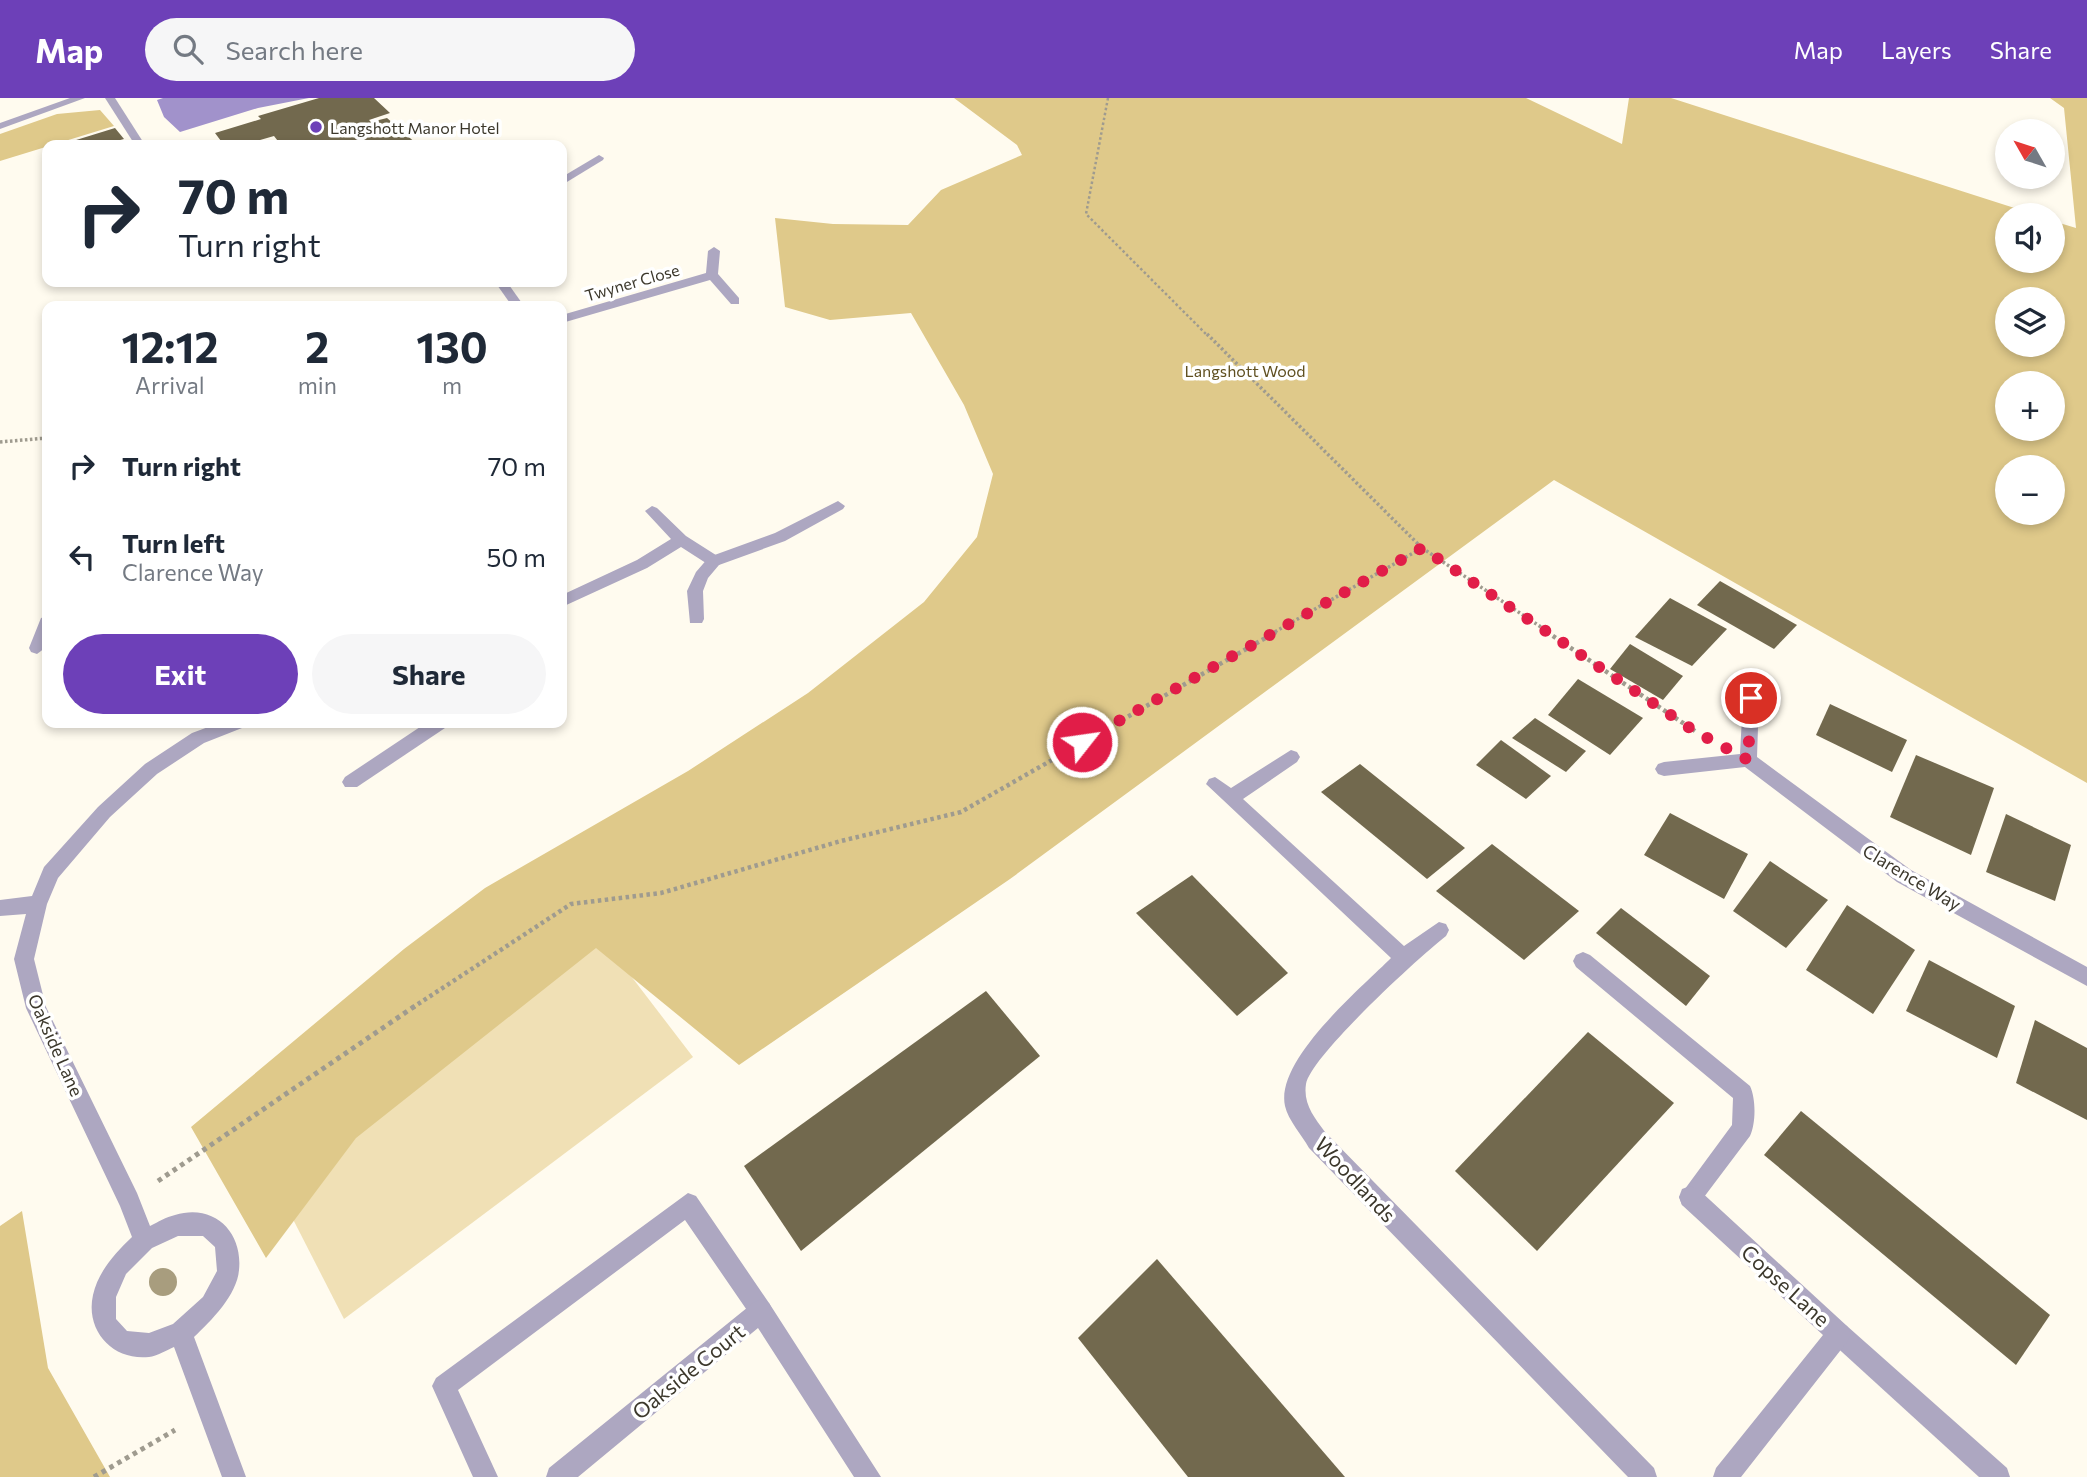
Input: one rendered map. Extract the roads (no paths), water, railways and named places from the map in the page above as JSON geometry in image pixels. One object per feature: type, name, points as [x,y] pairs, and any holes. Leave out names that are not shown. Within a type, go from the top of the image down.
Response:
[{"type":"street","points":[[0,126],[80,98]]},
{"type":"street","points":[[110,98],[137,140]]},
{"type":"street","points":[[567,178],[599,158]]},
{"type":"street","points":[[714,251],[712,275],[735,301]]},
{"type":"street","name":"Twyner Close","points":[[567,318],[712,275]]},
{"type":"street","points":[[696,619],[695,591],[701,576],[714,561],[780,537],[838,506]]},
{"type":"street","points":[[652,511],[681,540],[714,561]]},
{"type":"street","points":[[567,599],[642,564],[681,540]]},
{"type":"street","points":[[37,648],[42,635]]},
{"type":"street","points":[[1664,769],[1748,760],[1751,698]]},
{"type":"street","name":"Oakside Lane","points":[[144,1240],[129,1201],[36,1008],[24,958],[38,904],[51,873],[104,812],[151,769],[198,738],[223,728]]},
{"type":"street","points":[[351,782],[432,728]]},
{"type":"street","points":[[1291,757],[1223,791],[1404,958]]},
{"type":"street","name":"Clarence Way","points":[[1748,760],[1904,876],[2087,976]]},
{"type":"street","points":[[0,908],[38,904]]},
{"type":"street","name":"Woodlands","points":[[1439,930],[1404,958],[1316,1049],[1296,1079],[1295,1105],[1317,1140],[1645,1477]]},
{"type":"street","name":"Copse Lane","points":[[1583,961],[1744,1093],[1743,1129],[1689,1197],[1839,1334],[1725,1477]]},
{"type":"street","points":[[486,1477],[444,1386],[688,1204],[761,1311]]},
{"type":"street","points":[[177,1224],[207,1225],[226,1242],[228,1272],[211,1305],[181,1333],[149,1345],[121,1342],[105,1324],[104,1296],[118,1266],[144,1240],[177,1224]]},
{"type":"street","name":"Oakside Court","points":[[558,1477],[761,1311],[869,1477]]},
{"type":"street","points":[[181,1333],[234,1477]]},
{"type":"street","points":[[1839,1334],[1998,1477]]},
{"type":"place","name":"Langshott Manor Hotel","points":[[316,127]]},
{"type":"park label","name":"Langshott Wood","points":[[1245,370]]}]
